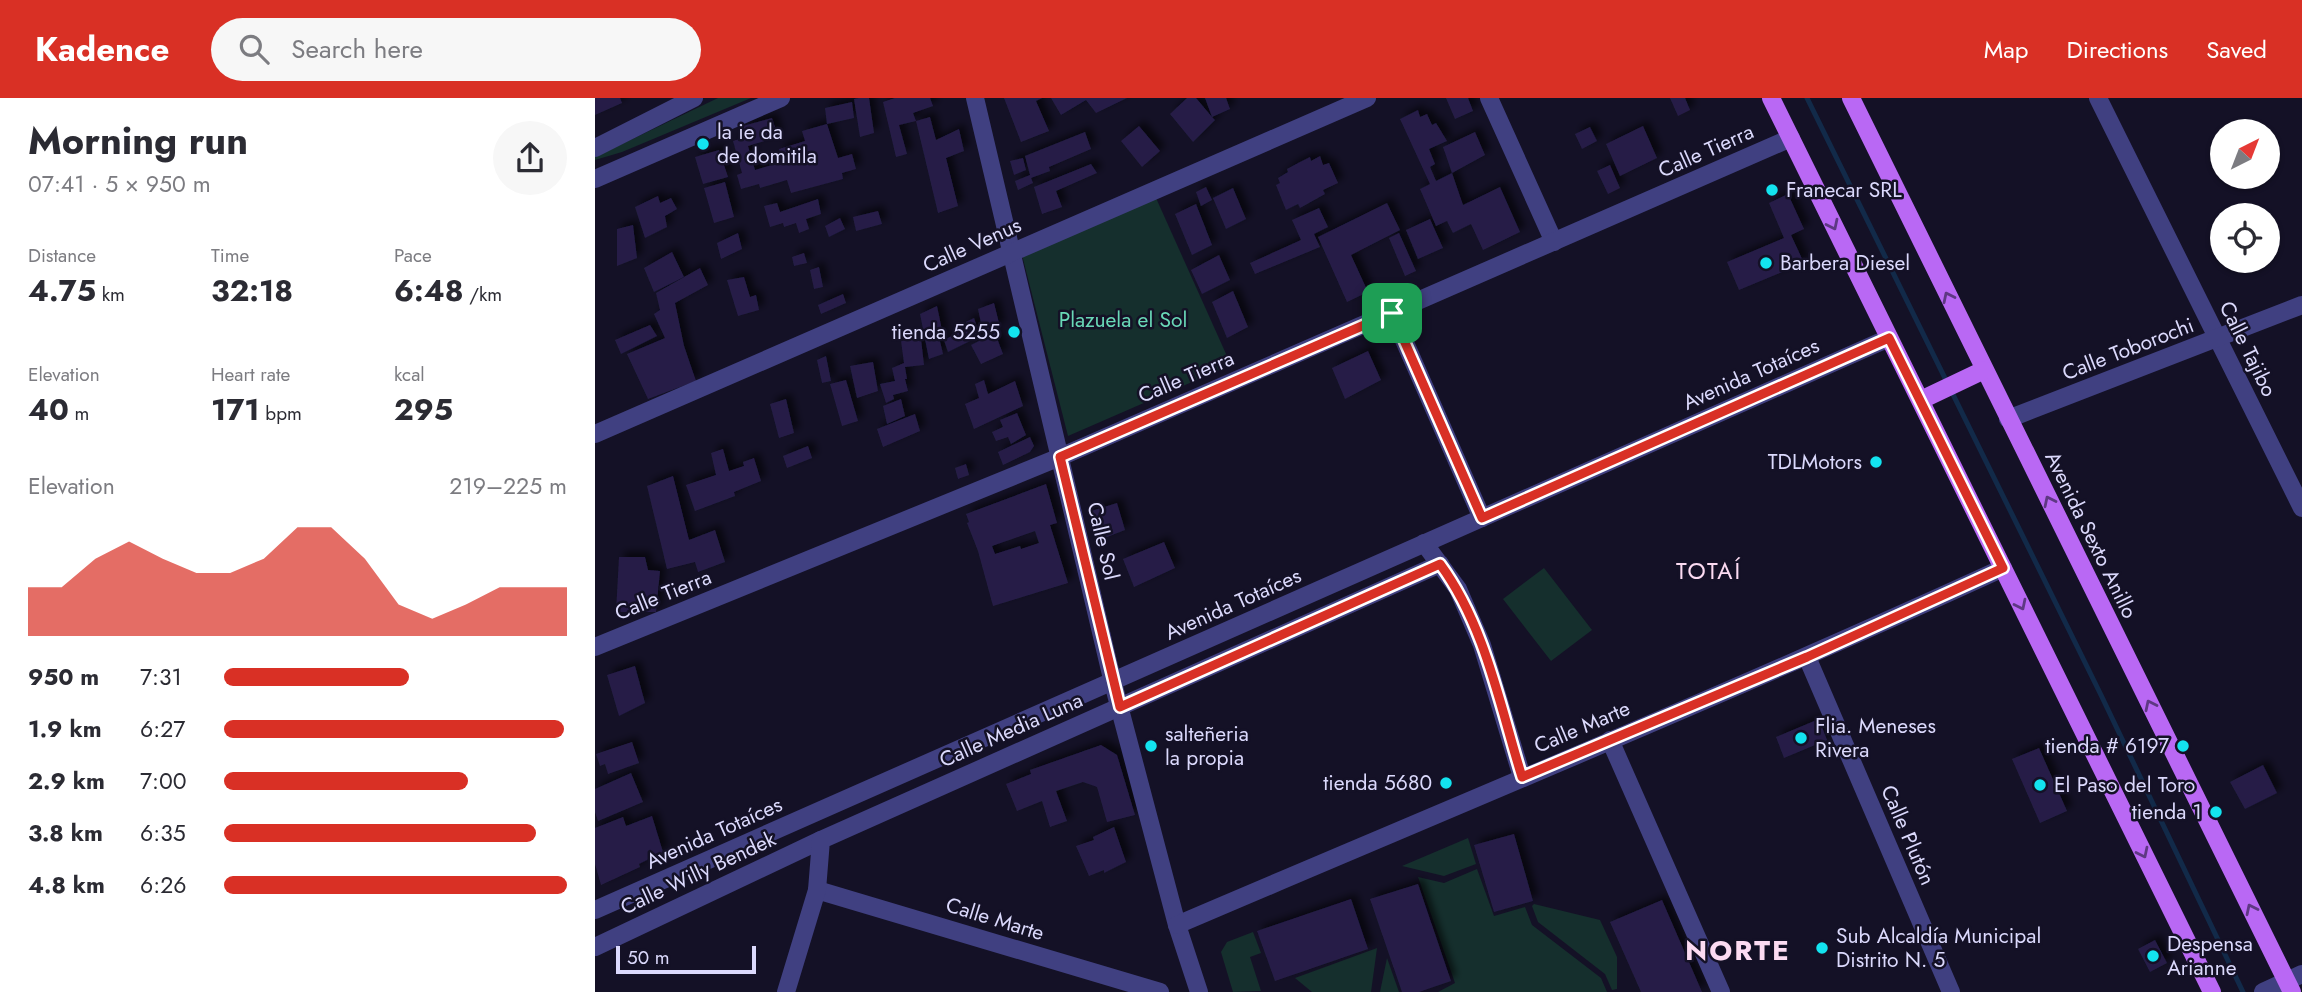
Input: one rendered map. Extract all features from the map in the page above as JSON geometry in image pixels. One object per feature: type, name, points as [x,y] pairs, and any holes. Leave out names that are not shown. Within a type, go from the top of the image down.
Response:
[{"type":"main road","points":[[1771,98],[1889,338],[1929,397],[2003,568],[2212,992]]},
{"type":"main road","name":"Avenida Sexto Anillo","points":[[1851,98],[2008,419],[2294,982]]},
{"type":"main road","points":[[1929,397],[1984,370]]},
{"type":"street","points":[[595,148],[694,98]]},
{"type":"street","points":[[595,179],[781,98]]},
{"type":"street","name":"Calle Sol","points":[[975,98],[1113,683],[1177,925],[1199,992]]},
{"type":"street","name":"Calle Venus","points":[[595,434],[1367,98]]},
{"type":"street","points":[[1489,98],[1554,242]]},
{"type":"street","name":"Calle Tajibo","points":[[2098,98],[2302,508]]},
{"type":"street","name":"Calle Tierra","points":[[595,647],[1060,457],[1791,138]]},
{"type":"street","name":"Calle Toborochi","points":[[2008,419],[2302,305]]},
{"type":"street","points":[[1392,313],[1482,518]]},
{"type":"street","name":"Avenida Totaíces","points":[[595,910],[1889,338]]},
{"type":"street","points":[[1424,542],[1458,589],[1482,645],[1522,777]]},
{"type":"street","name":"Calle Media Luna","points":[[821,840],[1440,564]]},
{"type":"street","name":"Calle Marte","points":[[1177,925],[1807,657],[2003,568]]},
{"type":"street","name":"Calle Plutón","points":[[1807,657],[1951,992]]},
{"type":"street","points":[[1610,740],[1721,992]]},
{"type":"street","points":[[786,992],[817,890],[821,840]]},
{"type":"street","name":"Calle Willy Bendek","points":[[595,947],[821,840]]},
{"type":"street","name":"Calle Marte","points":[[817,890],[1160,992]]},
{"type":"street","points":[[2263,992],[2294,982]]},
{"type":"green space","points":[[718,98],[751,98],[622,152],[595,160],[595,157]]},
{"type":"green space","name":"Plazuela el Sol","points":[[1156,198],[1231,365],[1068,436],[1021,251]]},
{"type":"green space","points":[[1544,568],[1592,630],[1551,661],[1503,599]]},
{"type":"green space","points":[[1468,838],[1476,864],[1444,876],[1402,866]]},
{"type":"green space","points":[[1477,869],[1494,916],[1525,907],[1532,925],[1601,978],[1607,992],[1438,992],[1455,983],[1418,877],[1444,883]]},
{"type":"green space","points":[[1534,904],[1600,920],[1617,957],[1617,989],[1612,990],[1605,974],[1538,922],[1532,906]]},
{"type":"green space","points":[[1253,932],[1261,953],[1250,957],[1261,991],[1233,992],[1221,952],[1227,942]]},
{"type":"green space","points":[[1377,948],[1371,992],[1312,992],[1295,978]]},
{"type":"green space","points":[[1387,958],[1399,992],[1380,992]]},
{"type":"building","points":[[595,98],[620,98],[622,103],[595,115]]},
{"type":"building","points":[[869,98],[874,133],[860,137],[854,99]]},
{"type":"building","points":[[895,98],[930,98],[933,106],[913,113],[916,121],[899,125],[907,154],[896,157],[883,102]]},
{"type":"building","points":[[1004,98],[1042,98],[1036,101],[1049,131],[1021,142]]},
{"type":"building","points":[[1051,98],[1127,98],[1096,113],[1086,100],[1061,115]]},
{"type":"building","points":[[1187,98],[1196,98],[1215,120],[1193,142],[1170,114]]},
{"type":"building","points":[[1205,98],[1226,98],[1230,109],[1212,117]]},
{"type":"building","points":[[1446,98],[1468,98],[1473,111],[1455,119]]},
{"type":"building","points":[[1670,98],[1685,98],[1690,110],[1678,116]]},
{"type":"building","points":[[852,102],[854,118],[827,124],[825,108]]},
{"type":"building","points":[[1418,110],[1420,117],[1427,114],[1432,125],[1436,123],[1447,141],[1429,149],[1435,164],[1430,167],[1436,181],[1452,173],[1463,205],[1500,187],[1520,232],[1483,250],[1471,224],[1453,233],[1447,221],[1436,226],[1420,189],[1430,184],[1400,119]]},
{"type":"building","points":[[930,117],[936,140],[959,129],[964,151],[946,158],[958,206],[938,213],[916,121]]},
{"type":"building","points":[[772,118],[778,137],[748,146],[755,170],[782,162],[779,149],[805,141],[802,131],[827,124],[838,158],[852,154],[856,169],[842,173],[843,179],[791,193],[787,180],[760,188],[759,184],[741,189],[737,175],[742,173],[733,141],[746,137],[743,126]]},
{"type":"building","points":[[1139,126],[1160,151],[1142,167],[1121,141]]},
{"type":"building","points":[[1643,126],[1657,158],[1620,176],[1606,144]]},
{"type":"building","points":[[1590,127],[1597,141],[1582,149],[1575,134]]},
{"type":"building","points":[[1085,132],[1091,149],[1049,167],[1050,171],[1031,178],[1033,183],[1018,190],[1015,181],[1030,175],[1025,156]]},
{"type":"building","points":[[1475,132],[1485,155],[1452,173],[1443,147]]},
{"type":"building","points":[[719,150],[728,177],[703,184],[695,157]]},
{"type":"building","points":[[1320,156],[1323,165],[1329,163],[1338,183],[1323,190],[1325,194],[1300,208],[1298,204],[1286,210],[1276,185],[1280,183],[1278,178],[1300,162],[1310,157],[1311,161]]},
{"type":"building","points":[[1023,158],[1026,170],[1014,175],[1010,161]]},
{"type":"building","points":[[1091,164],[1097,173],[1056,191],[1062,207],[1042,214],[1034,187]]},
{"type":"building","points":[[1610,165],[1620,188],[1608,194],[1597,171]]},
{"type":"building","points":[[725,182],[734,217],[714,223],[704,188]]},
{"type":"building","points":[[1206,187],[1212,200],[1201,206],[1196,192]]},
{"type":"building","points":[[1233,188],[1246,219],[1226,229],[1213,198]]},
{"type":"building","name":"Barbera Diesel","points":[[1788,194],[1804,229],[1791,235],[1804,263],[1739,290],[1727,262],[1784,238],[1769,203]]},
{"type":"building","points":[[658,196],[660,203],[671,198],[677,209],[665,216],[667,227],[645,238],[635,207]]},
{"type":"building","points":[[818,199],[821,214],[806,219],[809,229],[799,233],[796,223],[784,227],[783,223],[770,227],[764,206],[777,203],[780,212]]},
{"type":"building","points":[[1387,203],[1400,230],[1351,255],[1368,292],[1347,302],[1318,237]]},
{"type":"building","points":[[1196,204],[1212,245],[1192,255],[1175,214]]},
{"type":"building","points":[[1319,208],[1328,227],[1314,234],[1320,247],[1255,274],[1250,263],[1301,240],[1292,220]]},
{"type":"building","points":[[878,211],[882,224],[856,231],[853,217]]},
{"type":"building","points":[[840,218],[845,229],[829,237],[825,226]]},
{"type":"building","points":[[1430,219],[1443,248],[1418,259],[1406,230]]},
{"type":"building","points":[[633,225],[637,258],[617,266],[617,229]]},
{"type":"building","points":[[738,233],[742,249],[721,259],[717,243]]},
{"type":"building","points":[[1399,233],[1416,271],[1405,276],[1389,238]]},
{"type":"building","points":[[672,252],[684,277],[654,292],[644,268]]},
{"type":"building","points":[[804,253],[807,263],[794,266],[792,257]]},
{"type":"building","points":[[1219,255],[1230,280],[1202,294],[1191,270]]},
{"type":"building","points":[[819,267],[823,287],[814,289],[810,270]]},
{"type":"building","points":[[700,268],[708,285],[675,303],[684,346],[696,381],[648,399],[627,354],[665,338],[654,314],[660,310],[656,293]]},
{"type":"building","points":[[744,277],[750,297],[756,295],[759,310],[738,316],[727,280]]},
{"type":"building","points":[[1233,291],[1248,327],[1227,338],[1212,302]]},
{"type":"building","points":[[843,294],[846,303],[821,314],[818,305]]},
{"type":"building","points":[[994,303],[1000,327],[983,332],[978,309]]},
{"type":"building","points":[[937,306],[943,335],[939,337],[943,354],[929,359],[920,314]]},
{"type":"building","points":[[974,318],[980,336],[948,352],[944,340],[967,328],[966,322]]},
{"type":"building","points":[[650,325],[657,336],[621,354],[615,340]]},
{"type":"building","points":[[995,333],[1003,354],[981,364],[971,345]]},
{"type":"building","points":[[921,339],[924,365],[905,367],[908,391],[893,395],[894,399],[886,403],[880,384],[895,381],[892,368],[904,363],[901,341]]},
{"type":"building","points":[[1368,351],[1381,380],[1345,399],[1332,368]]},
{"type":"building","points":[[826,356],[831,381],[822,383],[817,360]]},
{"type":"building","points":[[873,362],[878,391],[857,398],[850,366]]},
{"type":"building","points":[[846,380],[858,421],[842,426],[830,384]]},
{"type":"building","points":[[984,380],[988,394],[1015,381],[1023,406],[974,429],[965,404],[979,398],[975,384]]},
{"type":"building","points":[[786,399],[794,433],[779,438],[770,404]]},
{"type":"building","points":[[901,399],[905,416],[887,424],[883,406]]},
{"type":"building","points":[[1017,413],[1026,435],[1011,444],[1008,437],[996,441],[992,432],[1003,427],[1000,420]]},
{"type":"building","points":[[915,414],[920,431],[883,447],[877,429]]},
{"type":"building","points":[[1030,437],[1034,446],[1030,452],[1003,465],[998,452]]},
{"type":"building","points":[[808,446],[812,458],[787,468],[783,456]]},
{"type":"building","points":[[723,449],[729,471],[744,466],[743,462],[754,458],[761,481],[734,492],[735,496],[695,511],[686,485],[716,475],[711,453]]},
{"type":"building","points":[[966,464],[969,475],[958,479],[955,468]]},
{"type":"building","points":[[673,476],[689,540],[715,530],[725,562],[698,572],[695,562],[667,569],[647,486]]},
{"type":"building","points":[[1046,484],[1057,523],[1050,525],[1068,583],[993,606],[966,514]],"holes":[[[1035,531],[1039,543],[995,554],[992,546]]]},
{"type":"building","points":[[1117,503],[1125,530],[1097,541],[1088,512]]},
{"type":"building","points":[[1164,542],[1175,568],[1134,587],[1123,559]]},
{"type":"building","points":[[619,557],[645,557],[648,570],[660,571],[656,612],[616,612]]},
{"type":"building","points":[[635,666],[645,703],[619,716],[607,675]]},
{"type":"building","name":"Flia. Meneses Rivera","points":[[1819,719],[1827,740],[1784,758],[1776,737]]},
{"type":"building","points":[[632,742],[639,763],[608,774],[605,764],[600,766],[596,754]]},
{"type":"building","points":[[1101,745],[1117,755],[1135,815],[1107,822],[1097,787],[1083,782],[1056,791],[1067,821],[1050,827],[1042,801],[1017,811],[1006,784],[1031,774],[1030,770]]},
{"type":"building","name":"El Paso del Toro","points":[[2039,748],[2067,811],[2040,823],[2012,759]]},
{"type":"building","points":[[2263,765],[2277,793],[2245,809],[2230,782]]},
{"type":"building","points":[[631,773],[643,802],[598,821],[595,812],[595,789]]},
{"type":"building","points":[[652,816],[663,852],[639,864],[640,867],[601,885],[595,864],[595,828],[623,817],[626,826]]},
{"type":"building","points":[[1114,827],[1126,862],[1104,873],[1104,870],[1089,876],[1076,846],[1094,840],[1093,837]]},
{"type":"building","points":[[1514,834],[1533,901],[1494,912],[1474,845]]},
{"type":"building","points":[[1418,884],[1451,981],[1419,992],[1402,992],[1370,899]]},
{"type":"building","points":[[1351,899],[1368,949],[1275,981],[1257,931]]},
{"type":"building","points":[[1662,900],[1702,992],[1641,992],[1610,922]]},
{"type":"building","name":"Despensa Arianne","points":[[2155,940],[2167,963],[2150,972],[2138,949]]},
{"type":"waterway","points":[[1807,98],[2101,695],[2243,992]]},
{"type":"place","name":"la ie da de domitila","points":[[703,144]]},
{"type":"place","name":"Franecar SRL","points":[[1772,190]]},
{"type":"place","name":"Barbera Diesel","points":[[1766,263]]},
{"type":"place","name":"tienda 5255","points":[[1014,332]]},
{"type":"place","name":"TDLMotors","points":[[1876,462]]},
{"type":"place","name":"Flia. Meneses Rivera","points":[[1801,738]]},
{"type":"place","name":"salteñeria la propia","points":[[1151,746]]},
{"type":"place","name":"tienda # 6197","points":[[2183,746]]},
{"type":"place","name":"tienda 5680","points":[[1446,783]]},
{"type":"place","name":"El Paso del Toro","points":[[2040,785]]},
{"type":"place","name":"tienda 1","points":[[2216,812]]},
{"type":"place","name":"Sub Alcaldía Municipal Distrito N. 5","points":[[1822,948]]},
{"type":"place","name":"Despensa Arianne","points":[[2153,956]]},
{"type":"district","name":"TOTAÍ","points":[[1709,571]]},
{"type":"district","name":"NORTE","points":[[1738,950]]},
{"type":"route","points":[[1392,313],[1482,518],[1889,338],[2003,568],[1807,657],[1522,777],[1482,645],[1458,589],[1440,564],[1120,707],[1060,457],[1392,313]]}]
